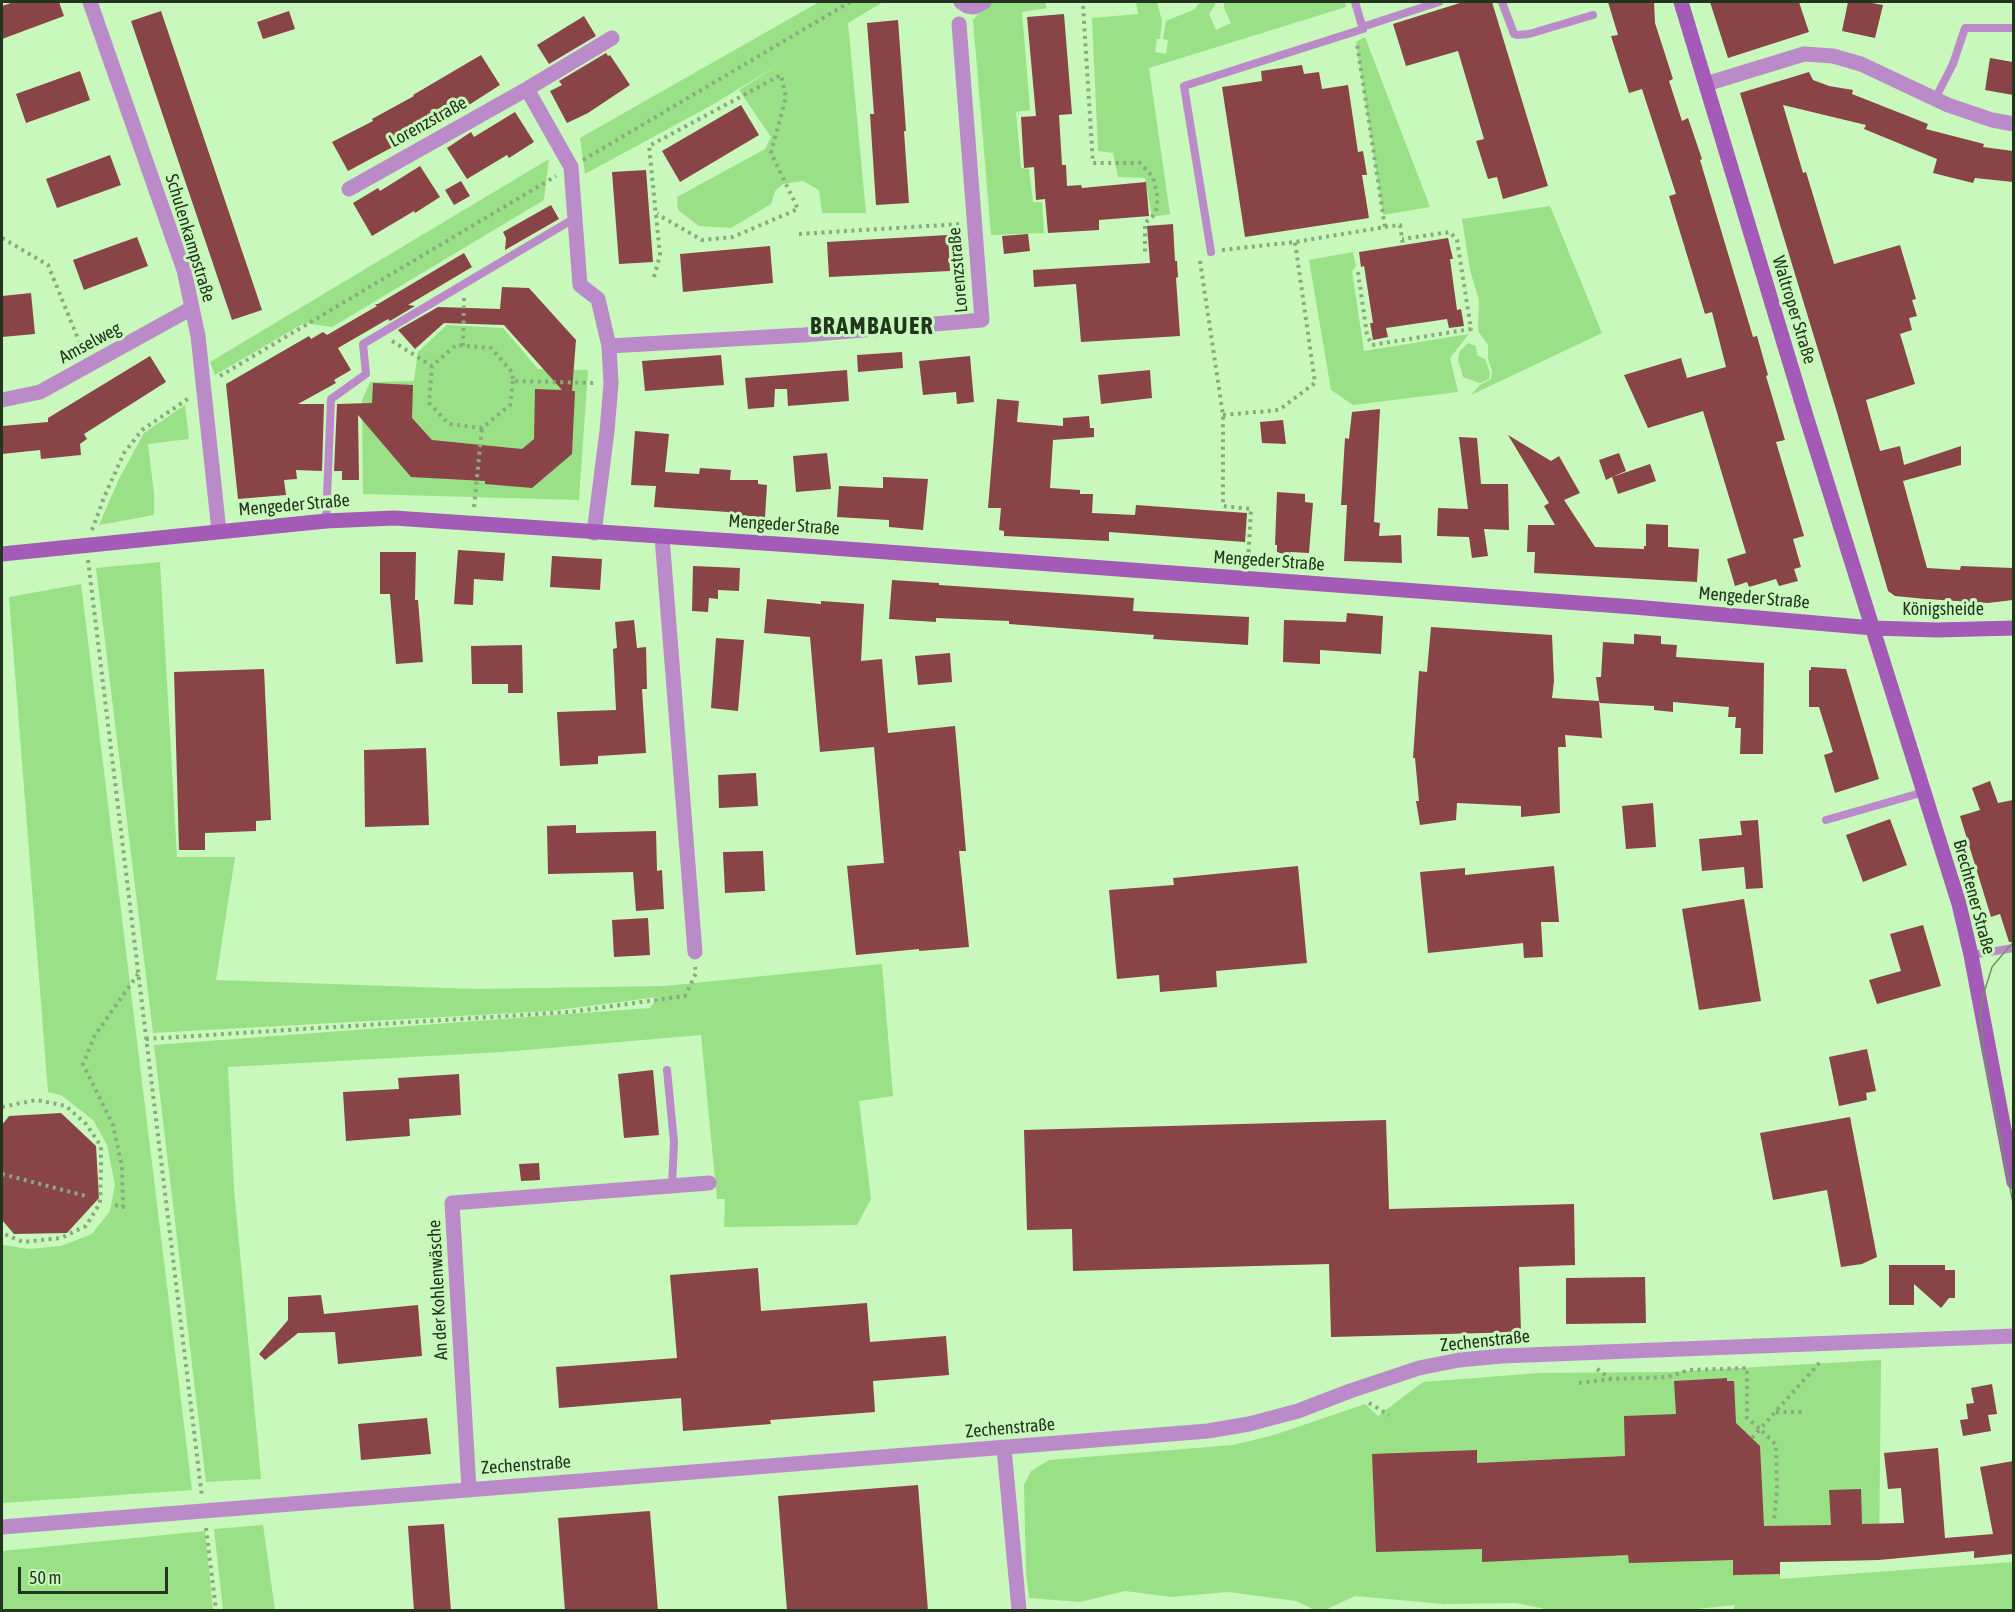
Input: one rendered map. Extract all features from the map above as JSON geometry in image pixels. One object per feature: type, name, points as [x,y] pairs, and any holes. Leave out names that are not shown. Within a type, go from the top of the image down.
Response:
[{"type":"main road","name":"Waltroper Straße","points":[[1681,2],[1806,416],[1873,628]]},
{"type":"main road","name":"Mengeder Straße","points":[[2,554],[358,518],[394,518],[1634,607],[1873,628]]},
{"type":"main road","name":"Königsheide","points":[[1873,628],[1937,630],[2013,628]]},
{"type":"main road","name":"Brechtener Straße","points":[[1873,628],[1959,904],[1971,955],[2013,1182]]},
{"type":"street","name":"Schulenkampstraße","points":[[90,2],[184,270],[204,387],[219,531]]},
{"type":"street","points":[[961,2],[974,7],[984,2]]},
{"type":"street","name":"Lorenzstraße","points":[[609,345],[803,334],[982,320],[959,24]]},
{"type":"street","name":"Lorenzstraße","points":[[349,189],[527,89],[612,38]]},
{"type":"street","points":[[1706,84],[1804,54],[1833,56],[1861,64],[1935,99],[1992,120],[2013,124]]},
{"type":"street","points":[[527,89],[571,167],[580,285],[598,299],[609,345],[611,384],[594,532]]},
{"type":"street","name":"Amselweg","points":[[2,400],[40,392],[192,308]]},
{"type":"street","points":[[662,537],[695,952]]},
{"type":"street","name":"An der Kohlenwäsche","points":[[470,1489],[452,1203],[710,1183]]},
{"type":"street","name":"Zechenstraße","points":[[2,1527],[1208,1431],[1298,1412],[1350,1391],[1419,1368],[1459,1360],[2013,1336]]},
{"type":"street","points":[[1004,1448],[1019,1611]]},
{"type":"lane","points":[[1355,2],[1359,29]]},
{"type":"lane","points":[[1211,252],[1184,86],[1439,2]]},
{"type":"lane","points":[[1502,2],[1514,34],[1517,35],[1529,34],[1593,15]]},
{"type":"lane","points":[[1935,99],[1953,64],[1965,28],[2013,28]]},
{"type":"lane","points":[[326,521],[331,399],[366,374],[363,344],[575,218]]},
{"type":"lane","points":[[1826,820],[1924,792]]},
{"type":"lane","points":[[1971,955],[2013,948]]},
{"type":"lane","points":[[667,1070],[674,1142],[672,1186]]},
{"type":"path","points":[[216,1611],[86,545],[105,495],[124,453],[142,430],[225,372],[850,2]]},
{"type":"path","points":[[1083,6],[1093,163],[1140,164],[1153,177],[1157,208],[1152,218],[1144,224],[1145,253]]},
{"type":"path","points":[[1359,29],[1385,227]]},
{"type":"path","points":[[654,277],[660,255],[649,146],[781,75],[786,98],[771,153],[798,209],[733,237],[702,240],[657,214]]},
{"type":"path","points":[[799,234],[974,223]]},
{"type":"path","points":[[1248,579],[1251,509],[1223,506],[1223,415],[1199,254],[1295,242],[1400,225],[1403,245]]},
{"type":"path","points":[[1358,273],[1366,334],[1372,345],[1471,329],[1457,240],[1450,232],[1402,240]]},
{"type":"path","points":[[2,238],[48,265],[89,366]]},
{"type":"path","points":[[1223,415],[1279,410],[1316,382],[1295,242]]},
{"type":"path","points":[[463,345],[465,282]]},
{"type":"path","points":[[379,333],[432,366]]},
{"type":"path","points":[[473,523],[482,428],[510,405],[513,381],[512,372],[491,348],[456,345],[432,366],[429,403],[450,424],[482,428]]},
{"type":"path","points":[[513,381],[611,384]]},
{"type":"path","points":[[146,1039],[570,1012],[685,996],[696,973],[695,952]]},
{"type":"path","points":[[115,1205],[123,1207],[122,1167],[113,1125],[83,1064],[95,1035],[138,973]]},
{"type":"path","points":[[2,1107],[36,1100],[66,1106],[86,1124],[101,1146],[100,1203],[86,1226],[61,1238],[23,1242],[2,1233]]},
{"type":"path","points":[[2,1174],[86,1196]]},
{"type":"path","points":[[1752,1438],[1837,1343]]},
{"type":"path","points":[[1578,1354],[1611,1379]]},
{"type":"path","points":[[1579,1383],[1611,1379],[1668,1377],[1688,1370],[1747,1368],[1747,1418],[1776,1445],[1777,1490],[1774,1520]]},
{"type":"path","points":[[1775,1412],[1805,1412]]},
{"type":"green space","points":[[819,2],[883,2],[848,23],[866,213],[822,213],[819,190],[803,181],[783,184],[775,191],[771,204],[731,228],[699,226],[678,210],[677,197],[765,149],[771,137],[739,90],[786,60],[712,105],[585,174],[580,138]]},
{"type":"green space","points":[[989,2],[1045,2],[1047,8],[1022,12],[1030,110],[1016,112],[1021,168],[1029,169],[1033,202],[1042,202],[1044,233],[991,235],[973,20]]},
{"type":"green space","points":[[1136,2],[1157,2],[1162,21],[1160,39],[1157,39],[1155,52],[1166,54],[1168,40],[1163,39],[1166,21],[1195,9],[1198,4],[1215,2],[1209,14],[1216,30],[1231,23],[1224,8],[1224,2],[1345,2],[1346,7],[1149,68],[1170,214],[1152,217],[1145,178],[1118,177],[1113,153],[1098,151],[1092,18],[1138,14]]},
{"type":"green space","points":[[1365,37],[1430,207],[1383,215],[1356,42]]},
{"type":"green space","points":[[549,159],[544,200],[332,327],[304,323],[215,375],[210,362]]},
{"type":"green space","points":[[1550,206],[1602,333],[1471,395],[1480,385],[1491,379],[1492,371],[1488,359],[1488,345],[1478,331],[1479,300],[1470,270],[1462,219]]},
{"type":"green space","points":[[1353,252],[1356,266],[1352,271],[1364,351],[1469,334],[1450,358],[1458,392],[1353,405],[1331,390],[1309,260]]},
{"type":"green space","points":[[447,325],[503,328],[538,369],[588,370],[579,500],[363,494],[362,400],[370,382],[414,381],[418,352]]},
{"type":"green space","points":[[1468,343],[1476,346],[1477,355],[1485,359],[1490,373],[1489,379],[1480,383],[1463,377],[1458,360],[1460,351]]},
{"type":"green space","points":[[185,405],[189,439],[148,444],[154,515],[99,525],[119,479],[144,433]]},
{"type":"green space","points":[[160,562],[177,857],[235,857],[216,980],[476,989],[665,986],[882,964],[893,1096],[859,1101],[871,1199],[857,1225],[724,1227],[725,1199],[717,1199],[701,1035],[503,1052],[228,1067],[234,1189],[261,1479],[206,1482],[154,1045],[650,1008],[658,997],[550,1011],[153,1033],[96,568]]},
{"type":"green space","points":[[81,584],[192,1490],[2,1503],[2,1245],[29,1249],[61,1246],[92,1234],[110,1211],[115,1185],[107,1145],[93,1120],[61,1095],[48,1092],[9,597]]},
{"type":"green space","points":[[1881,1360],[1879,1560],[1780,1562],[1780,1579],[2013,1562],[2013,1610],[1733,1610],[1735,1605],[1687,1610],[1550,1610],[1516,1603],[1444,1604],[1355,1596],[1325,1610],[1315,1610],[1296,1601],[1228,1592],[1171,1597],[1125,1591],[1080,1602],[1029,1598],[1026,1572],[1024,1485],[1031,1471],[1049,1460],[1233,1445],[1274,1435],[1365,1404],[1378,1416],[1423,1382],[1539,1373],[1669,1372]]},
{"type":"green space","points":[[263,1525],[275,1610],[223,1610],[214,1529]]},
{"type":"green space","points":[[205,1531],[213,1610],[2,1610],[2,1551]]},
{"type":"building","points":[[14,2],[59,2],[64,16],[2,39],[2,6]]},
{"type":"building","points":[[1463,2],[1492,2],[1548,186],[1503,199],[1497,177],[1488,179],[1476,141],[1484,139],[1458,51],[1406,66],[1393,24]]},
{"type":"building","points":[[1608,2],[1654,2],[1655,23],[1673,79],[1669,81],[1682,121],[1688,118],[1702,159],[1700,160],[1753,337],[1757,336],[1785,440],[1776,442],[1804,536],[1793,539],[1801,567],[1794,569],[1798,581],[1779,586],[1776,579],[1749,587],[1747,582],[1735,586],[1727,559],[1746,553],[1703,411],[1648,428],[1624,375],[1681,358],[1687,378],[1726,367],[1712,312],[1705,314],[1669,196],[1676,194],[1642,89],[1629,93],[1611,36],[1618,35]]},
{"type":"building","points":[[1710,2],[1799,2],[1809,32],[1728,58]]},
{"type":"building","points":[[1848,2],[1883,5],[1875,38],[1842,31]]},
{"type":"building","points":[[161,11],[262,310],[232,320],[131,21]]},
{"type":"building","points":[[289,11],[295,29],[263,39],[257,22]]},
{"type":"building","points":[[1064,14],[1072,114],[1059,115],[1062,165],[1066,165],[1067,186],[1081,185],[1082,188],[1146,182],[1149,216],[1099,220],[1099,230],[1048,233],[1045,199],[1036,200],[1034,167],[1024,168],[1021,117],[1036,116],[1027,17]]},
{"type":"building","points":[[584,16],[596,36],[549,64],[537,45]]},
{"type":"building","points":[[898,20],[909,203],[876,205],[870,114],[874,114],[867,23]]},
{"type":"building","points":[[606,53],[610,55],[630,85],[588,113],[567,123],[550,91],[562,85],[559,81]]},
{"type":"building","points":[[481,55],[500,85],[458,112],[348,171],[332,142],[373,121],[372,119]]},
{"type":"building","points":[[1990,58],[2013,62],[2013,95],[1985,90]]},
{"type":"building","points":[[1302,65],[1304,74],[1319,72],[1322,89],[1348,85],[1358,152],[1363,151],[1367,175],[1362,175],[1369,218],[1245,237],[1222,87],[1262,81],[1261,71]]},
{"type":"building","points":[[80,71],[90,100],[26,123],[16,94]]},
{"type":"building","points":[[1809,72],[1813,80],[1829,86],[1853,90],[1852,94],[1928,124],[1926,129],[1984,144],[1983,147],[2013,151],[2013,182],[1975,178],[1973,183],[1933,173],[1937,159],[1864,129],[1866,125],[1783,105],[1834,264],[1900,245],[1916,299],[1912,300],[1917,316],[1909,318],[1912,330],[1900,334],[1915,384],[1866,400],[1880,451],[1900,446],[1904,465],[1961,446],[1961,465],[1903,481],[1927,568],[1960,570],[1961,566],[2013,568],[2013,600],[1988,603],[1926,599],[1895,596],[1888,591],[1836,409],[1740,93]]},
{"type":"building","points":[[741,105],[759,135],[680,182],[662,151]]},
{"type":"building","points":[[515,112],[534,142],[509,158],[507,155],[467,179],[447,148],[471,132],[474,137]]},
{"type":"building","points":[[110,155],[121,185],[57,208],[46,179]]},
{"type":"building","points":[[420,166],[440,197],[372,236],[353,203],[378,188],[380,191]]},
{"type":"building","points":[[646,170],[653,262],[619,264],[612,172]]},
{"type":"building","points":[[461,181],[470,196],[454,205],[445,190]]},
{"type":"building","points":[[551,205],[559,219],[505,250],[506,238],[503,232]]},
{"type":"building","points":[[1173,224],[1180,336],[1081,342],[1076,284],[1034,287],[1033,270],[1150,263],[1147,226]]},
{"type":"building","points":[[1028,234],[1030,251],[1004,254],[1002,236]]},
{"type":"building","points":[[948,235],[950,271],[829,277],[827,242]]},
{"type":"building","points":[[137,237],[148,266],[84,290],[73,260]]},
{"type":"building","points":[[1448,238],[1453,259],[1450,259],[1457,310],[1461,309],[1464,326],[1449,328],[1447,319],[1386,328],[1388,337],[1373,340],[1370,323],[1373,323],[1364,266],[1361,267],[1359,252]]},
{"type":"building","points":[[770,246],[773,283],[683,292],[680,254]]},
{"type":"building","points":[[464,253],[472,267],[408,305],[415,306],[338,348],[351,370],[334,380],[336,383],[298,404],[324,404],[322,471],[296,470],[297,479],[284,480],[286,495],[238,499],[226,384],[309,336],[311,339],[323,332],[327,335],[377,306],[375,304]]},
{"type":"building","points":[[502,287],[529,288],[576,340],[572,391],[575,391],[572,454],[532,488],[485,484],[485,481],[411,477],[358,415],[359,480],[342,480],[342,471],[334,471],[337,404],[372,403],[373,383],[413,385],[412,418],[432,440],[522,449],[534,439],[535,389],[562,390],[504,325],[444,323],[415,349],[398,330],[438,307],[500,309]]},
{"type":"building","points":[[31,293],[35,334],[2,337],[2,296]]},
{"type":"building","points":[[902,352],[903,368],[858,372],[857,355]]},
{"type":"building","points":[[721,355],[724,385],[645,391],[642,361]]},
{"type":"building","points":[[150,356],[166,382],[84,434],[87,439],[80,444],[81,455],[41,459],[40,450],[2,454],[2,426],[48,422],[48,418]]},
{"type":"building","points":[[970,356],[974,402],[957,404],[956,392],[923,395],[919,361]]},
{"type":"building","points":[[847,370],[849,401],[788,406],[787,389],[775,389],[774,407],[748,409],[745,378]]},
{"type":"building","points":[[1150,370],[1152,398],[1101,404],[1098,375]]},
{"type":"building","points":[[997,399],[1019,401],[1017,422],[1063,426],[1063,418],[1089,416],[1090,428],[1094,428],[1094,437],[1053,440],[1050,488],[1080,490],[1080,494],[1093,494],[1092,513],[1135,515],[1136,505],[1247,513],[1245,542],[1109,532],[1109,541],[1004,536],[1004,531],[999,530],[1001,508],[988,508]]},
{"type":"building","points":[[1380,409],[1374,522],[1380,523],[1379,536],[1401,535],[1402,563],[1344,561],[1347,505],[1341,505],[1345,438],[1349,439],[1352,412]]},
{"type":"building","points":[[1283,420],[1286,444],[1262,443],[1260,422]]},
{"type":"building","points":[[635,431],[669,434],[665,472],[699,474],[700,468],[731,470],[730,480],[758,480],[758,484],[767,485],[765,517],[654,507],[656,486],[631,485]]},
{"type":"building","points":[[1508,435],[1551,461],[1559,456],[1580,493],[1564,500],[1595,547],[1644,549],[1646,524],[1668,525],[1668,547],[1699,549],[1697,582],[1534,573],[1535,552],[1527,552],[1528,525],[1555,525],[1544,506],[1549,503]]},
{"type":"building","points":[[1459,437],[1477,438],[1481,484],[1508,484],[1509,530],[1484,529],[1488,556],[1472,558],[1469,537],[1437,536],[1438,508],[1468,509]]},
{"type":"building","points":[[827,453],[831,489],[796,492],[793,456]]},
{"type":"building","points":[[1619,453],[1626,471],[1606,480],[1599,460]]},
{"type":"building","points":[[1650,464],[1656,481],[1618,494],[1612,477]]},
{"type":"building","points":[[883,477],[928,479],[923,530],[889,527],[889,520],[837,517],[839,486],[883,488]]},
{"type":"building","points":[[1277,492],[1305,494],[1305,502],[1313,503],[1309,553],[1291,552],[1287,555],[1277,552],[1277,545],[1275,545]]},
{"type":"building","points":[[458,550],[505,553],[503,581],[474,579],[473,605],[454,604]]},
{"type":"building","points":[[380,552],[416,552],[415,600],[418,600],[423,662],[396,664],[390,594],[380,594]]},
{"type":"building","points":[[552,556],[602,559],[600,590],[550,587]]},
{"type":"building","points":[[693,566],[740,568],[739,591],[718,590],[718,599],[709,598],[708,612],[692,611]]},
{"type":"building","points":[[892,580],[1134,598],[1133,611],[1249,617],[1248,645],[1153,639],[1154,635],[1009,624],[1009,621],[936,618],[936,622],[889,619]]},
{"type":"building","points":[[767,599],[821,604],[821,601],[864,604],[861,661],[882,659],[888,733],[955,726],[966,851],[959,851],[969,947],[856,955],[847,866],[884,863],[874,747],[820,752],[810,637],[764,633]]},
{"type":"building","points":[[1347,613],[1383,616],[1381,654],[1320,650],[1320,664],[1283,662],[1284,620],[1346,622]]},
{"type":"building","points":[[634,620],[637,648],[646,647],[647,689],[642,689],[646,753],[598,756],[598,764],[560,766],[557,712],[616,710],[613,649],[617,648],[615,622]]},
{"type":"building","points":[[1431,627],[1552,635],[1554,681],[1552,698],[1599,701],[1602,738],[1565,735],[1566,747],[1558,747],[1560,813],[1521,817],[1521,806],[1457,803],[1456,820],[1420,825],[1416,801],[1419,801],[1415,758],[1413,758],[1419,671],[1427,672]]},
{"type":"building","points":[[1634,634],[1661,636],[1661,644],[1677,645],[1676,657],[1764,663],[1763,754],[1740,754],[1741,728],[1735,728],[1736,717],[1728,717],[1729,707],[1673,702],[1673,712],[1654,710],[1654,706],[1600,703],[1596,677],[1601,677],[1603,642],[1634,644]]},
{"type":"building","points":[[716,638],[744,640],[738,711],[711,708]]},
{"type":"building","points":[[522,645],[523,693],[508,693],[508,684],[472,684],[471,646]]},
{"type":"building","points":[[950,653],[952,682],[918,685],[915,656]]},
{"type":"building","points":[[1811,667],[1846,669],[1879,779],[1835,793],[1824,755],[1833,752],[1819,707],[1809,707],[1809,670]]},
{"type":"building","points":[[264,669],[271,820],[256,821],[256,831],[205,833],[205,850],[179,850],[174,672]]},
{"type":"building","points":[[426,748],[429,825],[365,827],[364,750]]},
{"type":"building","points":[[756,773],[758,806],[719,808],[718,775]]},
{"type":"building","points":[[1990,781],[1998,803],[2013,800],[2013,942],[2009,942],[2000,914],[1991,917],[1960,816],[1980,810],[1972,788]]},
{"type":"building","points":[[1653,803],[1656,847],[1626,849],[1622,806]]},
{"type":"building","points":[[1890,819],[1907,865],[1863,882],[1846,835]]},
{"type":"building","points":[[1758,820],[1763,888],[1746,889],[1744,867],[1702,871],[1699,839],[1742,835],[1740,821]]},
{"type":"building","points":[[576,825],[576,833],[656,831],[657,871],[662,870],[664,909],[636,911],[633,872],[548,874],[547,826]]},
{"type":"building","points":[[763,851],[765,891],[725,893],[723,852]]},
{"type":"building","points":[[1298,866],[1307,963],[1216,971],[1217,987],[1160,992],[1159,975],[1117,979],[1109,890],[1174,885],[1173,878]]},
{"type":"building","points":[[1554,866],[1559,922],[1541,922],[1543,957],[1524,958],[1523,943],[1428,953],[1420,872],[1465,868],[1465,875]]},
{"type":"building","points":[[1744,899],[1761,1001],[1699,1010],[1682,909]]},
{"type":"building","points":[[648,918],[650,955],[614,957],[612,920]]},
{"type":"building","points":[[1923,925],[1941,986],[1877,1004],[1869,980],[1901,971],[1890,934]]},
{"type":"building","points":[[1867,1049],[1876,1091],[1866,1093],[1867,1100],[1839,1106],[1829,1057]]},
{"type":"building","points":[[653,1070],[659,1135],[624,1138],[618,1074]]},
{"type":"building","points":[[459,1074],[461,1115],[409,1119],[410,1136],[346,1141],[343,1092],[399,1089],[398,1078]]},
{"type":"building","points":[[61,1113],[96,1146],[99,1198],[67,1233],[14,1234],[2,1220],[2,1125],[9,1116]]},
{"type":"building","points":[[1850,1117],[1877,1257],[1862,1264],[1841,1267],[1827,1190],[1773,1200],[1760,1133]]},
{"type":"building","points":[[1386,1120],[1389,1209],[1574,1204],[1575,1265],[1519,1267],[1521,1332],[1331,1337],[1329,1264],[1073,1271],[1072,1229],[1027,1230],[1024,1130]]},
{"type":"building","points":[[539,1163],[540,1180],[521,1181],[519,1164]]},
{"type":"building","points":[[1889,1265],[1945,1265],[1945,1270],[1955,1270],[1955,1298],[1949,1298],[1941,1308],[1914,1284],[1914,1305],[1889,1305]]},
{"type":"building","points":[[758,1268],[761,1311],[867,1303],[870,1342],[946,1336],[949,1375],[873,1381],[875,1412],[770,1420],[771,1424],[683,1431],[681,1398],[559,1408],[556,1367],[677,1358],[670,1275]]},
{"type":"building","points":[[1645,1277],[1646,1323],[1566,1324],[1566,1278]]},
{"type":"building","points":[[321,1295],[324,1314],[418,1305],[422,1356],[338,1364],[335,1332],[298,1333],[265,1360],[259,1354],[288,1320],[288,1297]]},
{"type":"building","points":[[1727,1378],[1727,1381],[1734,1381],[1736,1423],[1760,1446],[1764,1526],[1831,1525],[1829,1490],[1861,1489],[1862,1524],[1904,1523],[1901,1488],[1888,1489],[1884,1453],[1938,1448],[1945,1538],[1993,1534],[1980,1467],[2013,1461],[2013,1554],[1974,1558],[1974,1551],[1879,1560],[1780,1562],[1780,1574],[1733,1575],[1733,1560],[1629,1563],[1628,1555],[1482,1562],[1482,1549],[1376,1552],[1372,1454],[1477,1450],[1477,1463],[1625,1456],[1624,1416],[1676,1414],[1674,1381]]},
{"type":"building","points":[[1992,1384],[1997,1414],[1988,1415],[1991,1431],[1963,1436],[1960,1420],[1968,1419],[1966,1404],[1974,1403],[1971,1388]]},
{"type":"building","points":[[427,1418],[431,1454],[361,1460],[358,1424]]},
{"type":"building","points":[[918,1485],[928,1611],[787,1611],[778,1496]]},
{"type":"building","points":[[650,1511],[658,1611],[565,1611],[558,1518]]},
{"type":"building","points":[[444,1524],[451,1611],[414,1611],[408,1526]]},
{"type":"tram line","points":[[2014,941],[1992,967],[1983,996],[1980,1016],[1984,1055],[2014,1208]]},
{"type":"district","name":"BRAMBAUER","points":[[872,326]]}]
